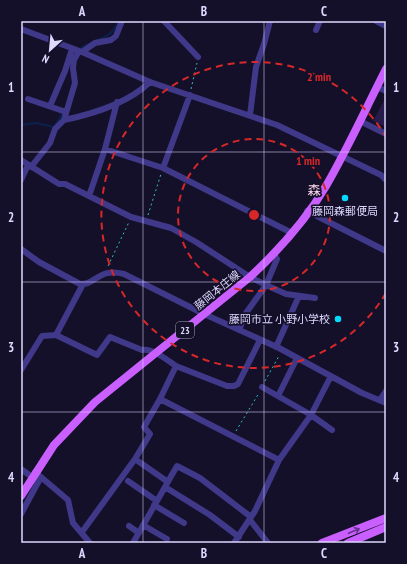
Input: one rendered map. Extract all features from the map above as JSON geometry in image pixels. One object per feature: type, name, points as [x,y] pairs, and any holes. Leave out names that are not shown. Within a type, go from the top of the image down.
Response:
[{"type":"main road","name":"藤岡本庄線","points":[[21,496],[72,425],[95,402],[250,277],[274,254],[292,233],[325,187],[386,69]]},
{"type":"main road","points":[[322,543],[386,518]]},
{"type":"main road","points":[[348,543],[386,528]]},
{"type":"street","points":[[21,180],[30,166],[50,143],[55,129],[64,120],[75,84],[73,68],[74,60],[81,52],[95,43],[111,40],[116,36],[122,21]]},
{"type":"street","points":[[164,21],[198,57]]},
{"type":"street","points":[[250,115],[256,68],[270,21]]},
{"type":"street","points":[[316,30],[320,21]]},
{"type":"street","points":[[376,21],[386,26]]},
{"type":"street","points":[[21,29],[81,52],[150,82],[278,125],[341,157],[381,175],[386,180]]},
{"type":"street","points":[[50,106],[65,71],[72,49]]},
{"type":"street","points":[[64,120],[82,116],[136,94],[150,82]]},
{"type":"street","points":[[377,87],[386,91]]},
{"type":"street","points":[[163,168],[190,95]]},
{"type":"street","points":[[28,99],[66,112]]},
{"type":"street","points":[[89,196],[105,149],[117,102]]},
{"type":"street","points":[[360,120],[386,134]]},
{"type":"street","points":[[105,149],[163,168],[292,233]]},
{"type":"street","points":[[21,160],[59,184],[65,184],[131,216],[171,228],[196,242],[250,277],[266,285],[286,294],[315,298]]},
{"type":"street","points":[[308,211],[386,251]]},
{"type":"street","points":[[21,249],[39,262],[83,284]]},
{"type":"street","points":[[239,330],[246,313],[266,285],[277,259],[274,254]]},
{"type":"street","points":[[56,334],[83,284],[107,272],[115,272],[124,274],[204,314],[276,347],[362,393],[383,401],[386,391]]},
{"type":"street","points":[[276,347],[299,296]]},
{"type":"street","points":[[21,370],[42,336],[56,334],[97,355],[110,337],[142,350],[147,349],[176,366],[227,386],[234,386],[238,384],[260,340]]},
{"type":"street","points":[[278,396],[297,358]]},
{"type":"street","points":[[82,532],[135,458],[150,434],[144,428],[160,400],[176,366]]},
{"type":"street","points":[[234,543],[251,518],[279,460],[311,416],[331,376]]},
{"type":"street","points":[[262,387],[332,430]]},
{"type":"street","points":[[160,400],[279,460]]},
{"type":"street","points":[[135,458],[166,485],[239,537]]},
{"type":"street","points":[[134,543],[177,466],[200,478],[251,518],[268,543]]},
{"type":"street","points":[[21,469],[36,475],[68,500],[73,523],[82,532],[86,541]]},
{"type":"street","points":[[21,514],[36,475]]},
{"type":"street","points":[[128,481],[155,503],[184,523]]},
{"type":"street","points":[[143,525],[167,539]]},
{"type":"street","points":[[129,526],[139,533]]},
{"type":"path","points":[[190,95],[198,57]]},
{"type":"path","points":[[146,221],[163,168]]},
{"type":"path","points":[[107,272],[108,265],[131,216]]},
{"type":"path","points":[[233,437],[282,350]]},
{"type":"building","points":[[386,97],[386,127],[373,121]]},
{"type":"waterway","points":[[80,49],[111,33],[119,21]]},
{"type":"waterway","points":[[21,125],[36,123],[54,127],[63,113]]},
{"type":"place","name":"藤岡森郵便局","points":[[345,198]]},
{"type":"place","name":"藤岡市立 小野小学校","points":[[338,319]]},
{"type":"district","name":"森","points":[[314,190]]}]
